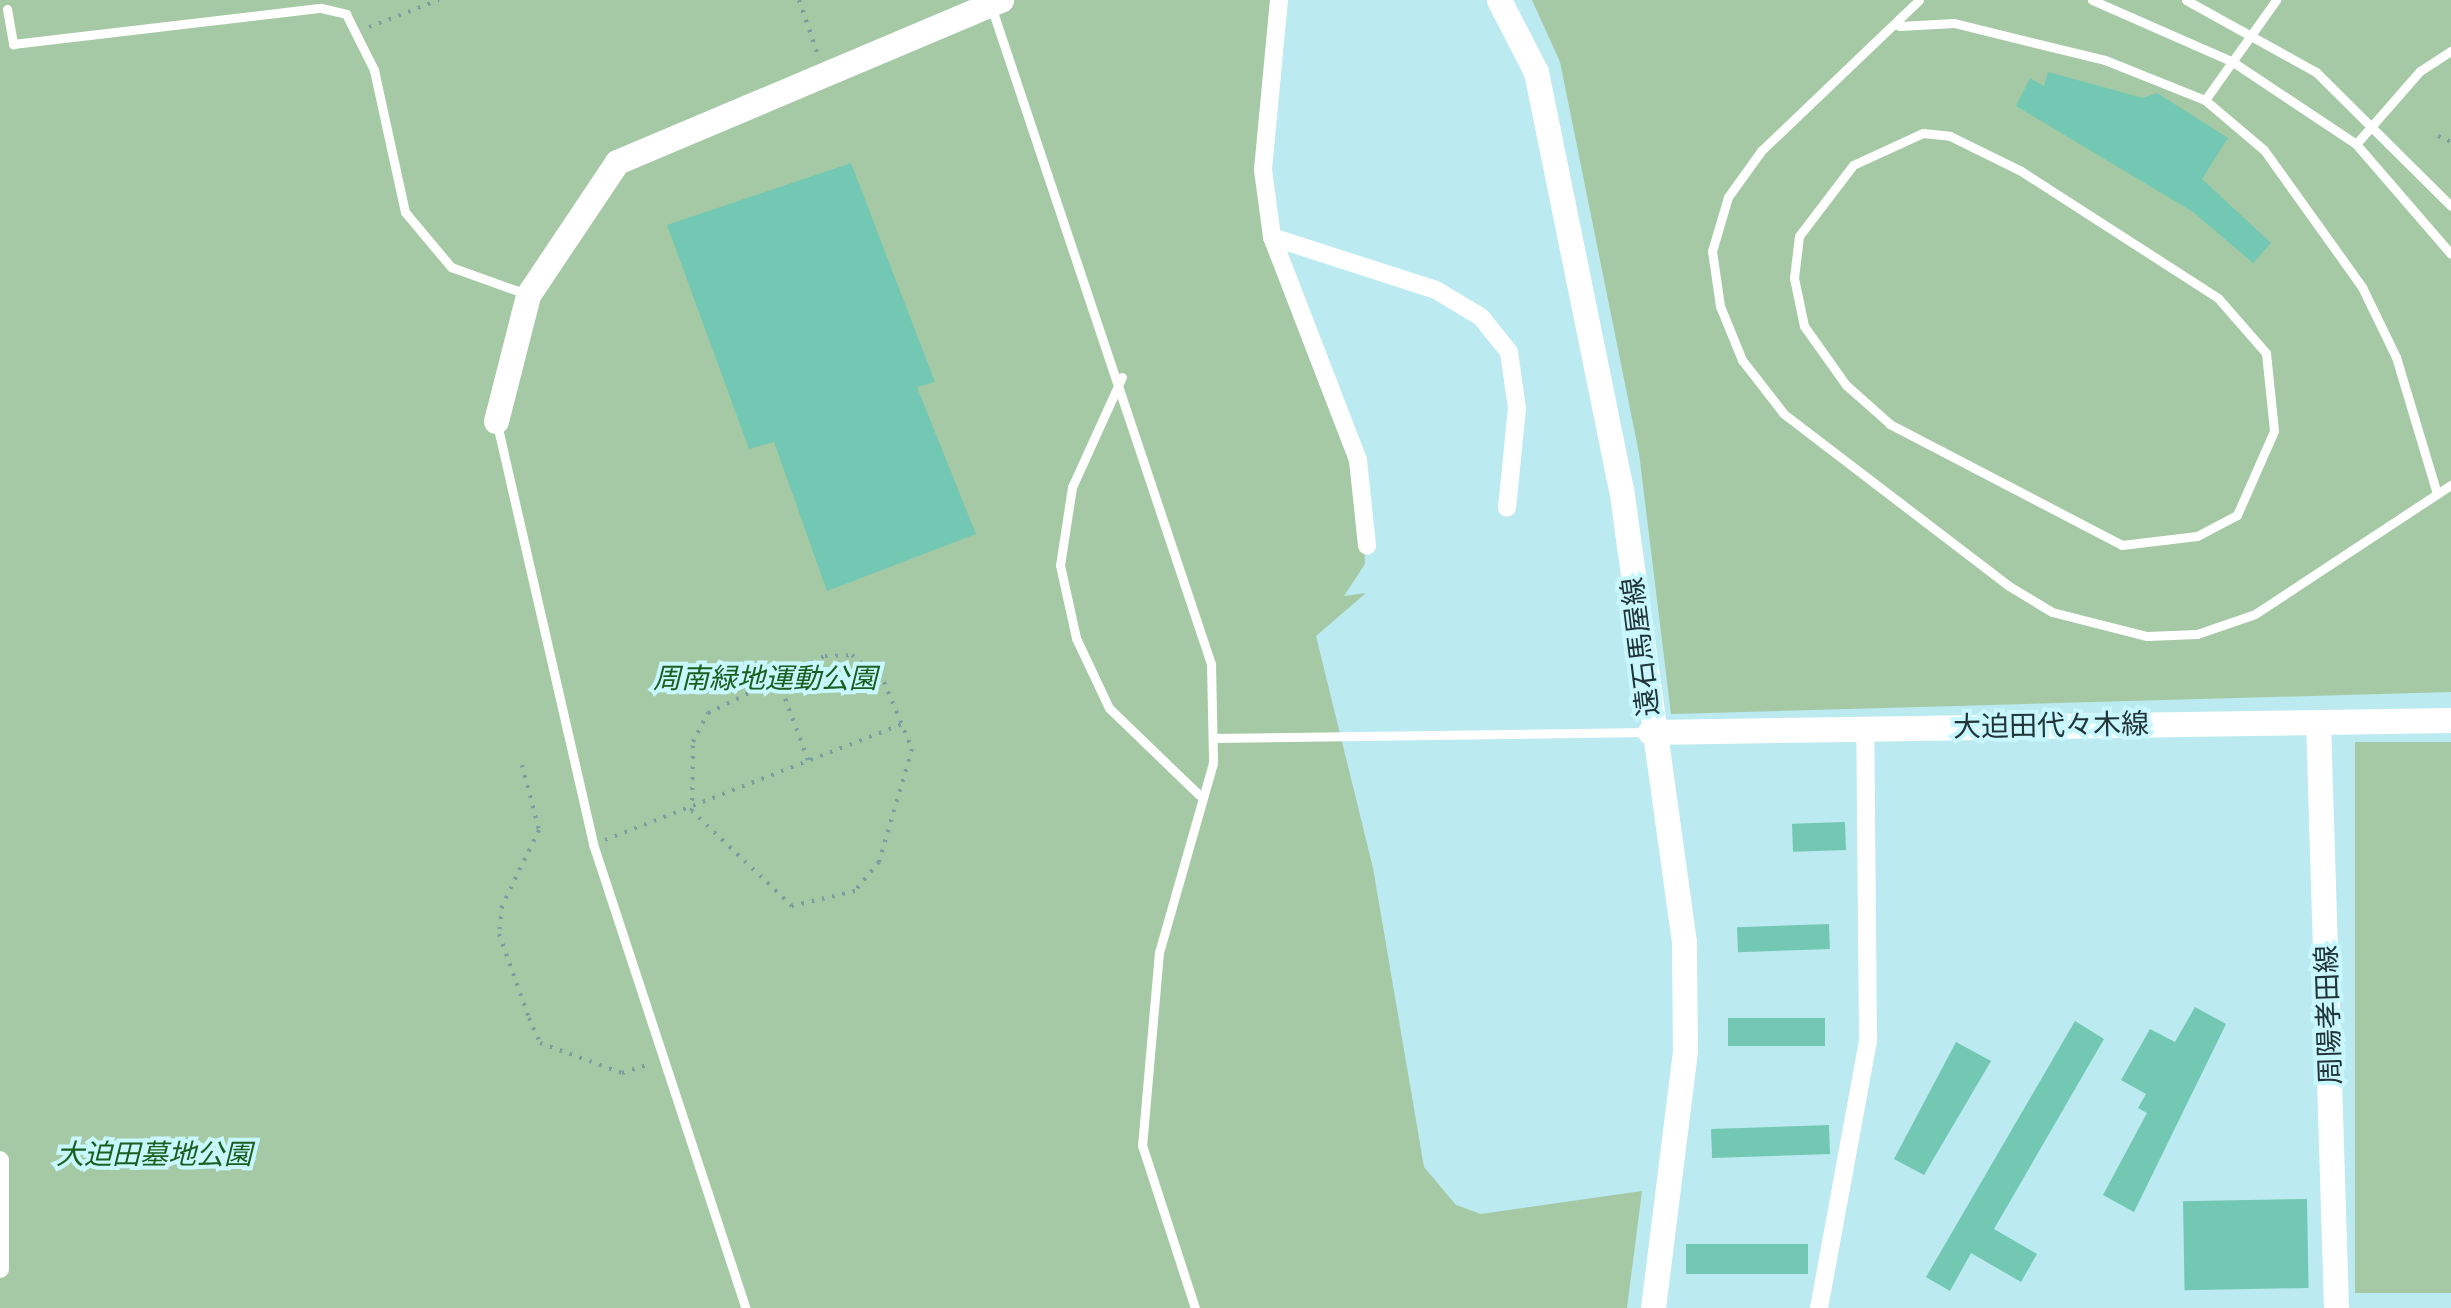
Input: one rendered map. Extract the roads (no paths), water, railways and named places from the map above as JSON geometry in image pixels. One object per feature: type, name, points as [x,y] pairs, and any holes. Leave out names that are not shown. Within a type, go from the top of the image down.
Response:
[{"type":"street","points":[[1279,0],[1263,170],[1272,237],[1358,460],[1367,546]]},
{"type":"street","name":"遠石馬屋線","points":[[1498,0],[1536,72],[1621,488],[1650,732],[1684,942],[1685,1033],[1653,1308]]},
{"type":"street","points":[[496,422],[528,294],[617,162],[993,2]]},
{"type":"street","points":[[1272,237],[1436,290],[1480,317],[1509,352],[1517,408],[1507,508]]},
{"type":"street","name":"大迫田代々木線","points":[[1650,732],[2451,720]]},
{"type":"street","name":"周陽孝田線","points":[[2318,722],[2336,1308]]},
{"type":"street","points":[[1820,1308],[1868,1042],[1865,727]]},
{"type":"street","points":[[0,1160],[0,1268]]},
{"type":"lane","points":[[1919,0],[1898,26],[1760,151],[1728,197],[1712,251],[1742,360],[1835,459],[2052,612],[2147,636],[2196,634],[2254,614],[2451,485]]},
{"type":"lane","points":[[2186,0],[2256,30],[2376,124],[2451,206]]},
{"type":"lane","points":[[2205,100],[2276,0]]},
{"type":"lane","points":[[2098,1],[2234,62],[2356,144],[2451,254]]},
{"type":"lane","points":[[993,2],[1122,377],[1212,664],[1213,738],[1146,1030],[1142,1145],[1195,1308]]},
{"type":"lane","points":[[7,8],[12,44],[321,8],[361,30],[406,212],[451,267],[528,294]]},
{"type":"lane","points":[[1898,26],[2014,33],[2205,100],[2264,150],[2362,286],[2396,357],[2437,494]]},
{"type":"lane","points":[[2356,144],[2451,51]]},
{"type":"lane","points":[[1950,136],[2021,171],[2218,298],[2242,324],[2266,353],[2276,386],[2262,474],[2237,515],[2196,536],[2122,545],[1890,424],[1846,386],[1804,326],[1794,278],[1799,236],[1853,165],[1891,141],[1950,136]]},
{"type":"lane","points":[[1122,377],[1072,486],[1060,565],[1076,638],[1110,708],[1199,795]]},
{"type":"lane","points":[[496,422],[592,844],[660,1060],[746,1308]]},
{"type":"lane","points":[[1213,738],[1650,732]]},
{"type":"park label","name":"周南緑地運動公園","points":[[765,678]]},
{"type":"park label","name":"大迫田墓地公園","points":[[154,1154]]}]
